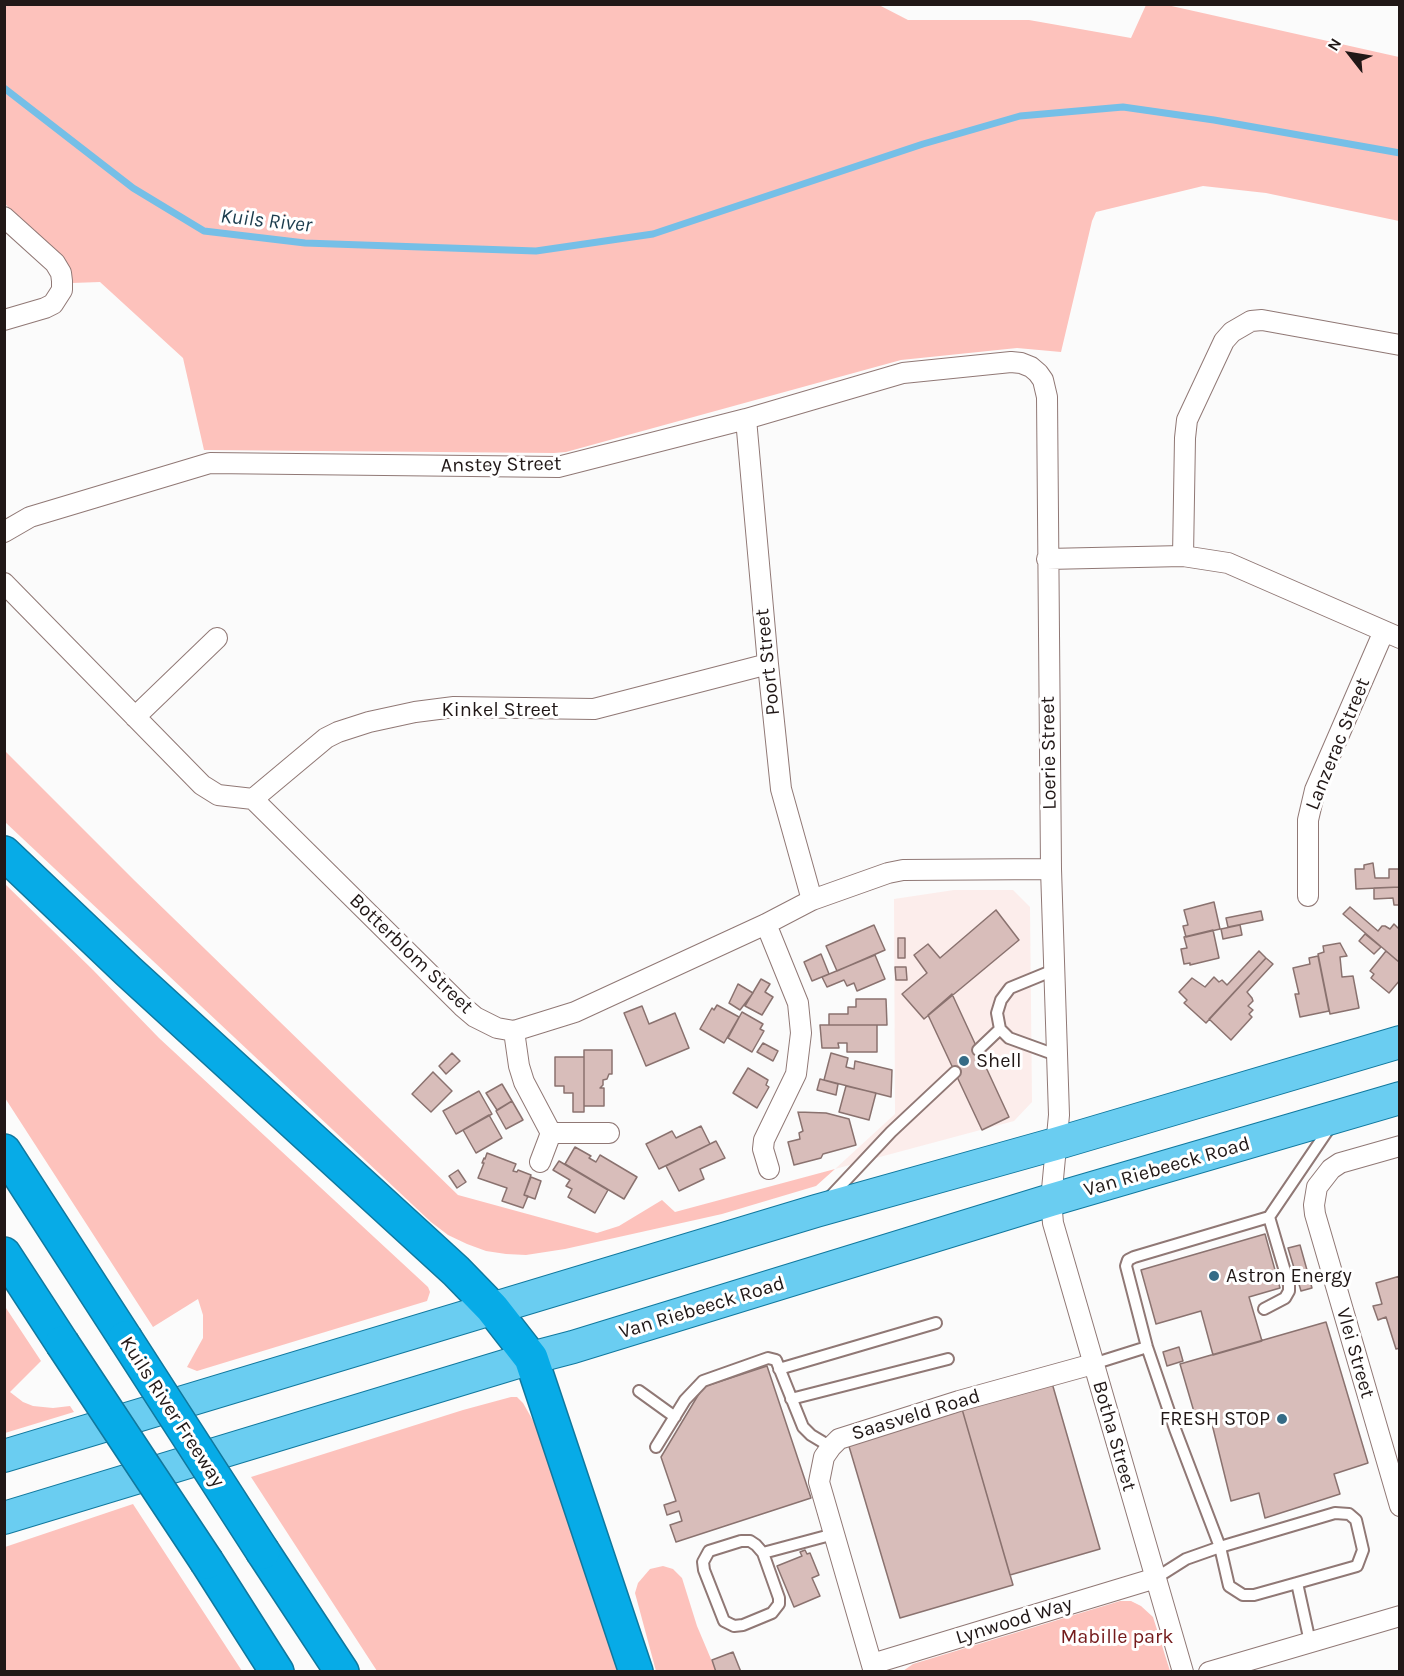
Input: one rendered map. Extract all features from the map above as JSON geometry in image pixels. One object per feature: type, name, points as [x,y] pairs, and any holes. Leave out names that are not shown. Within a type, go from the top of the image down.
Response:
[{"type":"highway","points":[[4,853],[128,971],[456,1271],[492,1308],[531,1358],[636,1671]]},
{"type":"highway","name":"Kuils River Freeway","points":[[4,1152],[342,1671]]},
{"type":"highway","points":[[4,1254],[277,1671]]},
{"type":"main road","points":[[4,1456],[816,1211],[1055,1144],[1400,1042]]},
{"type":"main road","name":"Van Riebeeck Road","points":[[4,1518],[1051,1200],[1400,1098]]},
{"type":"street","points":[[4,217],[55,263],[63,281],[62,290],[53,304],[4,320]]},
{"type":"street","points":[[1183,556],[1187,420],[1224,341],[1232,332],[1251,321],[1268,320],[1400,345]]},
{"type":"street","name":"Anstey Street","points":[[4,532],[30,517],[210,463],[558,467],[746,419],[903,373],[1011,362],[1031,367]]},
{"type":"street","name":"Loerie Street","points":[[1031,367],[1043,380],[1047,398],[1051,869],[1059,1115],[1055,1144]]},
{"type":"street","name":"Poort Street","points":[[746,419],[781,789],[812,900]]},
{"type":"street","points":[[1047,559],[1183,556],[1228,563],[1392,635]]},
{"type":"street","points":[[4,584],[202,785],[210,791],[229,797],[253,799]]},
{"type":"street","name":"Lanzerac Street","points":[[1308,896],[1308,820],[1315,790],[1392,635]]},
{"type":"street","points":[[135,717],[217,638]]},
{"type":"street","name":"Kinkel Street","points":[[253,799],[326,738],[369,722],[415,712],[454,707],[594,709],[768,664]]},
{"type":"street","name":"Botterblom Street","points":[[253,799],[462,1006],[475,1017],[496,1029],[514,1031]]},
{"type":"street","points":[[540,1162],[550,1133],[524,1082],[519,1066],[514,1031],[575,1012],[766,924],[812,900],[888,873],[903,870],[1051,869]]},
{"type":"street","points":[[766,924],[798,1003],[801,1033],[796,1074],[764,1140],[763,1149],[769,1169]]},
{"type":"street","points":[[550,1133],[609,1133]]},
{"type":"street","name":"Botha Street","points":[[1055,1144],[1051,1200],[1053,1223],[1092,1364],[1183,1671]]},
{"type":"street","name":"Vlei Street","points":[[1400,1146],[1340,1163],[1330,1169],[1317,1187],[1314,1205],[1400,1506]]},
{"type":"street","name":"Saasveld Road","points":[[873,1668],[819,1482],[824,1457],[831,1447],[839,1439],[948,1404],[1092,1364]]},
{"type":"street","name":"Lynwood Way","points":[[873,1668],[1156,1578]]},
{"type":"street","points":[[1209,1671],[1400,1616]]},
{"type":"lane","points":[[1054,970],[1010,988],[1001,1000],[997,1013],[1000,1029],[1009,1038],[1056,1054]]},
{"type":"lane","points":[[978,1050],[1000,1029]]},
{"type":"lane","points":[[816,1211],[891,1132],[955,1072]]},
{"type":"lane","points":[[1156,1578],[1186,1559],[1220,1547],[1335,1513],[1349,1514],[1356,1520],[1362,1550],[1357,1566],[1254,1595],[1243,1595],[1229,1586],[1220,1547],[1175,1429],[1147,1347],[1126,1266],[1128,1260],[1134,1257],[1269,1217],[1336,1116]]},
{"type":"lane","points":[[1264,1309],[1285,1298],[1289,1292],[1289,1285],[1269,1217]]},
{"type":"lane","points":[[779,1369],[936,1323]]},
{"type":"lane","points":[[1092,1364],[1147,1347]]},
{"type":"lane","points":[[656,1447],[685,1400],[703,1381],[768,1358],[776,1360],[803,1427],[811,1435],[831,1447]]},
{"type":"lane","points":[[791,1399],[948,1359]]},
{"type":"lane","points":[[639,1391],[675,1417]]},
{"type":"lane","points":[[763,1553],[834,1534]]},
{"type":"lane","points":[[741,1541],[750,1541],[763,1553],[779,1598],[776,1609],[772,1613],[743,1625],[729,1624],[724,1621],[705,1570],[703,1562],[705,1556],[710,1551],[741,1541]]},
{"type":"lane","points":[[1297,1582],[1310,1642]]},
{"type":"shaded area","points":[[954,890],[1013,890],[1030,907],[1032,1102],[1014,1121],[835,1169],[895,1114],[894,899]]},
{"type":"green space","points":[[877,4],[908,20],[1029,20],[1131,38],[1146,5],[1167,5],[1399,57],[1399,221],[1266,193],[1203,186],[1096,212],[1061,352],[1017,348],[901,360],[566,452],[204,450],[183,358],[100,282],[72,283],[70,269],[61,255],[5,204],[4,5]]},
{"type":"green space","points":[[5,751],[134,880],[458,1195],[597,1233],[619,1226],[662,1200],[675,1212],[835,1169],[816,1186],[722,1214],[565,1249],[526,1255],[506,1254],[486,1251],[448,1235],[431,1222],[5,822]]},
{"type":"green space","points":[[4,883],[159,1038],[428,1287],[430,1292],[427,1301],[197,1371],[187,1367],[203,1338],[203,1315],[198,1299],[153,1327],[5,1098]]},
{"type":"green space","points":[[4,1305],[41,1361],[10,1392],[33,1406],[53,1408],[70,1406],[74,1412],[5,1433]]},
{"type":"green space","points":[[517,1397],[523,1403],[535,1424],[619,1671],[377,1671],[251,1477]]},
{"type":"green space","points":[[133,1504],[242,1671],[5,1671],[5,1547]]},
{"type":"green space","points":[[663,1566],[673,1569],[682,1578],[697,1626],[716,1671],[656,1671],[635,1593],[638,1583],[650,1569]]},
{"type":"green space","name":"Mabille park","points":[[1120,1601],[1131,1601],[1141,1606],[1153,1617],[1170,1671],[903,1671],[913,1664]]},
{"type":"building","points":[[1373,863],[1375,878],[1389,878],[1389,869],[1400,869],[1400,887],[1356,889],[1355,869],[1364,869],[1364,865]]},
{"type":"building","points":[[1400,887],[1400,905],[1394,905],[1393,898],[1374,899],[1374,888]]},
{"type":"building","points":[[1214,902],[1220,929],[1186,937],[1183,926],[1188,925],[1184,910]]},
{"type":"building","points":[[1350,907],[1378,931],[1382,926],[1390,929],[1394,924],[1400,930],[1399,962],[1343,914]]},
{"type":"building","points":[[996,910],[1019,940],[924,1019],[902,994],[927,973],[914,955],[928,944],[940,958]]},
{"type":"building","points":[[1261,911],[1263,920],[1228,927],[1226,918]]},
{"type":"building","points":[[874,925],[885,950],[837,971],[826,946]]},
{"type":"building","points":[[1240,925],[1242,935],[1223,939],[1221,929]]},
{"type":"building","points":[[1213,930],[1219,958],[1190,965],[1190,963],[1184,964],[1181,949],[1187,948],[1184,937]]},
{"type":"building","points":[[1365,934],[1381,947],[1374,954],[1359,941]]},
{"type":"building","points":[[898,938],[905,938],[905,958],[898,958]]},
{"type":"building","points":[[1340,943],[1347,956],[1340,957],[1342,977],[1353,976],[1359,1008],[1330,1014],[1318,954],[1324,952],[1323,946]]},
{"type":"building","points":[[1259,951],[1266,958],[1206,1023],[1184,1003],[1187,1000],[1179,992],[1192,978],[1205,987],[1214,977],[1227,985]]},
{"type":"building","points":[[1386,951],[1400,963],[1400,980],[1389,993],[1371,978],[1374,974],[1370,971]]},
{"type":"building","points":[[821,954],[829,974],[812,981],[804,962]]},
{"type":"building","points":[[875,955],[885,979],[857,991],[854,983],[847,986],[844,980],[827,987],[822,977]]},
{"type":"building","points":[[1318,956],[1329,1011],[1300,1017],[1295,994],[1299,994],[1293,968],[1310,964],[1309,958]]},
{"type":"building","points":[[1266,958],[1273,964],[1247,992],[1253,1001],[1248,1006],[1253,1010],[1249,1014],[1252,1017],[1231,1040],[1209,1019]]},
{"type":"building","points":[[895,967],[906,967],[907,980],[896,980]]},
{"type":"building","points":[[761,979],[770,984],[765,992],[773,997],[762,1015],[745,1006]]},
{"type":"building","points":[[738,984],[753,993],[740,1010],[729,1003]]},
{"type":"building","points":[[952,994],[1009,1117],[982,1130],[928,1015]]},
{"type":"building","points":[[856,999],[886,999],[887,1025],[829,1025],[829,1014],[848,1014],[848,1007],[856,1007]]},
{"type":"building","points":[[717,1005],[739,1017],[724,1043],[700,1029],[712,1008],[714,1010]]},
{"type":"building","points":[[642,1006],[649,1024],[675,1013],[689,1048],[646,1066],[624,1013]]},
{"type":"building","points":[[742,1012],[763,1024],[760,1029],[764,1031],[752,1052],[728,1038]]},
{"type":"building","points":[[820,1025],[877,1025],[877,1052],[847,1052],[847,1043],[838,1043],[839,1048],[822,1048]]},
{"type":"building","points":[[763,1043],[778,1051],[773,1061],[757,1052]]},
{"type":"building","points":[[584,1050],[612,1050],[612,1074],[603,1080],[600,1088],[604,1088],[604,1106],[584,1106]]},
{"type":"building","points":[[452,1053],[460,1061],[446,1074],[439,1066]]},
{"type":"building","points":[[831,1053],[848,1058],[846,1067],[854,1069],[855,1061],[892,1070],[891,1097],[824,1080]]},
{"type":"building","points":[[555,1057],[584,1057],[584,1112],[573,1112],[573,1093],[564,1093],[564,1086],[555,1086]]},
{"type":"building","points":[[748,1068],[768,1080],[766,1085],[769,1087],[757,1108],[733,1093]]},
{"type":"building","points":[[433,1072],[452,1091],[431,1112],[412,1094]]},
{"type":"building","points":[[820,1079],[838,1084],[836,1095],[817,1090]]},
{"type":"building","points":[[502,1084],[512,1101],[497,1110],[486,1093]]},
{"type":"building","points":[[846,1086],[876,1093],[869,1120],[839,1112]]},
{"type":"building","points":[[479,1091],[492,1114],[456,1134],[443,1111]]},
{"type":"building","points":[[512,1101],[523,1120],[506,1129],[496,1111]]},
{"type":"building","points":[[798,1112],[826,1113],[849,1119],[856,1145],[794,1165],[788,1142],[800,1139],[799,1133],[803,1131]]},
{"type":"building","points":[[489,1115],[502,1138],[476,1153],[463,1130]]},
{"type":"building","points":[[701,1126],[710,1144],[659,1169],[646,1144],[672,1131],[676,1138]]},
{"type":"building","points":[[716,1141],[725,1158],[700,1169],[704,1179],[679,1191],[666,1166]]},
{"type":"building","points":[[575,1147],[591,1156],[589,1158],[596,1162],[600,1155],[637,1177],[624,1199],[565,1164]]},
{"type":"building","points":[[487,1153],[516,1164],[513,1171],[518,1170],[531,1175],[524,1195],[528,1196],[523,1208],[502,1201],[507,1188],[478,1178]]},
{"type":"building","points":[[559,1161],[608,1190],[595,1213],[568,1197],[572,1189],[566,1186],[570,1180],[553,1170]]},
{"type":"building","points":[[458,1170],[466,1182],[457,1188],[449,1176]]},
{"type":"building","points":[[531,1177],[541,1181],[535,1199],[524,1195]]},
{"type":"building","points":[[1265,1234],[1280,1288],[1249,1297],[1262,1341],[1213,1355],[1201,1311],[1156,1324],[1141,1270]]},
{"type":"building","points":[[1300,1245],[1312,1288],[1301,1291],[1288,1248]]},
{"type":"building","points":[[1400,1276],[1400,1348],[1396,1349],[1386,1317],[1378,1320],[1373,1306],[1382,1304],[1376,1283]]},
{"type":"building","name":"FRESH STOP","points":[[1326,1322],[1368,1463],[1334,1474],[1340,1494],[1265,1518],[1259,1493],[1231,1501],[1210,1416],[1197,1422],[1180,1364]]},
{"type":"building","points":[[1179,1347],[1183,1361],[1167,1366],[1163,1352]]},
{"type":"building","points":[[767,1366],[811,1498],[676,1542],[670,1525],[682,1521],[679,1511],[667,1515],[664,1505],[676,1501],[661,1457],[703,1387]]},
{"type":"building","points":[[1052,1383],[1100,1549],[1010,1575],[962,1409]]},
{"type":"building","points":[[962,1409],[1013,1585],[900,1618],[848,1443]]},
{"type":"building","points":[[805,1550],[807,1554],[810,1553],[819,1575],[812,1578],[820,1596],[794,1607],[777,1566],[802,1556],[800,1552]]},
{"type":"building","points":[[733,1652],[741,1672],[716,1672],[712,1660]]},
{"type":"waterway","name":"Kuils River","points":[[4,88],[133,188],[204,231],[305,243],[536,251],[653,234],[923,144],[1020,116],[1123,107],[1214,120],[1400,153]]},
{"type":"place","name":"Shell","points":[[964,1061]]},
{"type":"place","name":"Astron Energy","points":[[1214,1276]]},
{"type":"place","name":"FRESH STOP","points":[[1282,1419]]}]
